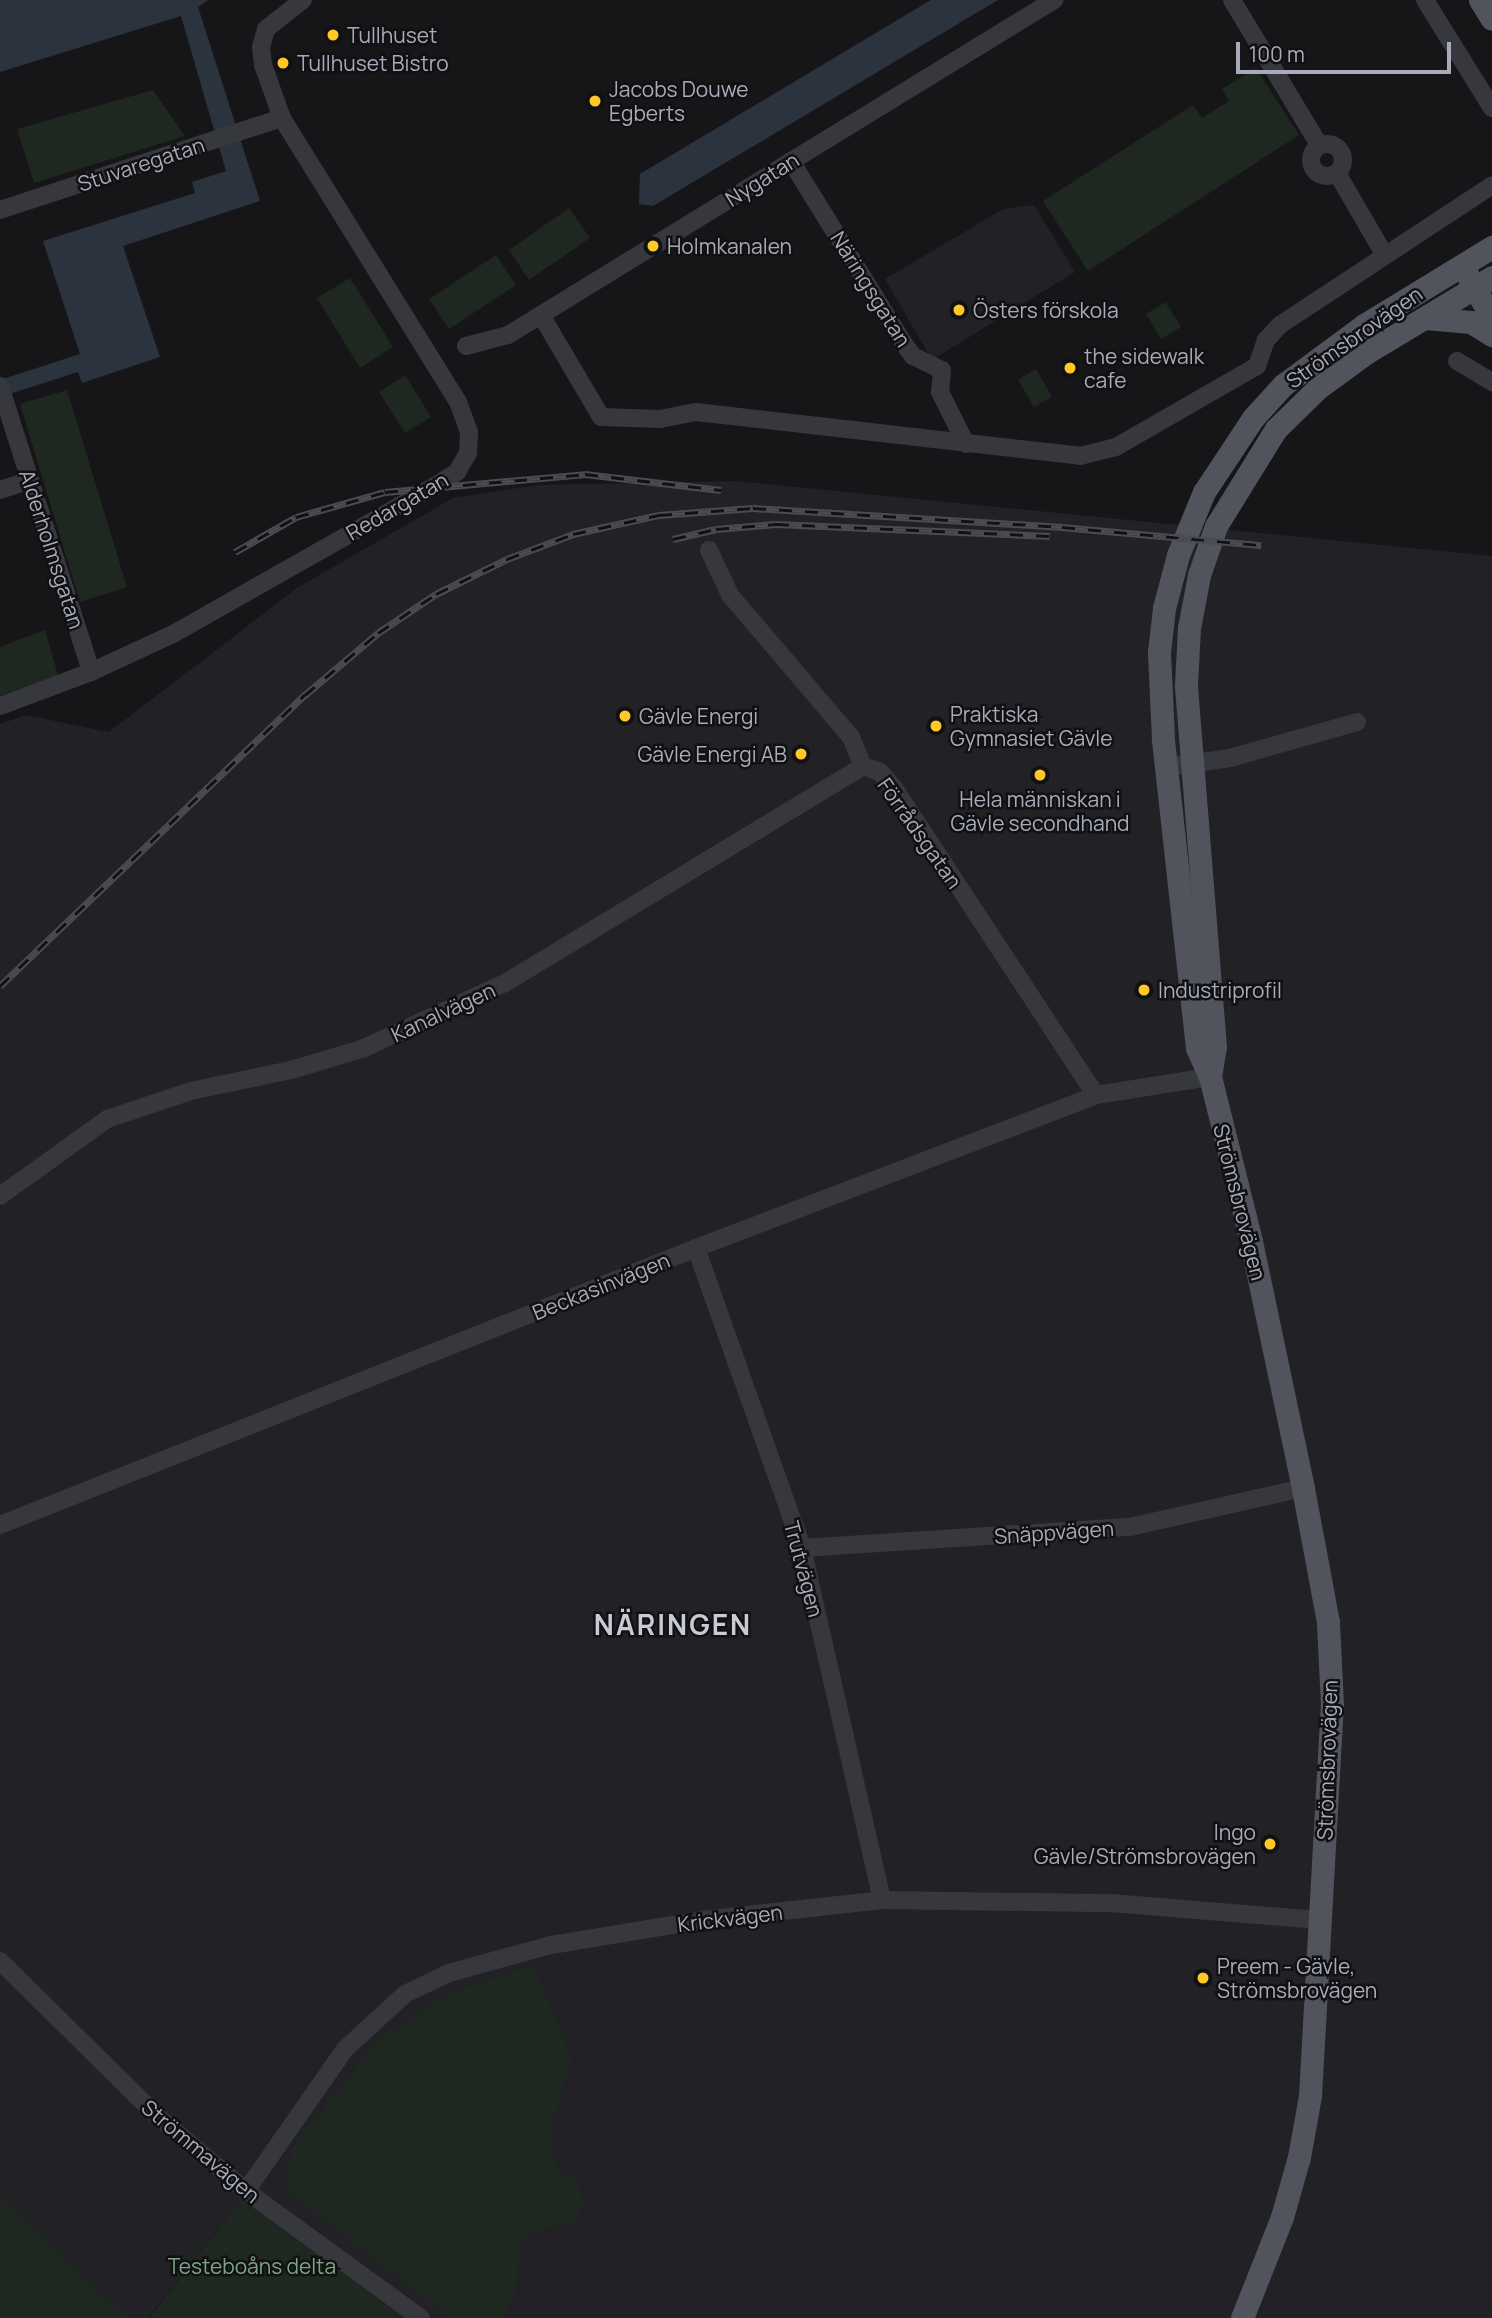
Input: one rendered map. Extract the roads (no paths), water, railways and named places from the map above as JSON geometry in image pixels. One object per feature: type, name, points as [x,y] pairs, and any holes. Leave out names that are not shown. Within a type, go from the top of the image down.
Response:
[{"type":"main road","points":[[1480,0],[1492,19]]},
{"type":"main road","points":[[1475,256],[1486,284],[1492,318]]},
{"type":"main road","name":"Strömsbrovägen","points":[[1242,2318],[1299,2157],[1310,2096],[1332,1705],[1328,1622],[1251,1241],[1210,1077],[1215,1047],[1178,765],[1159,652],[1164,608],[1178,555],[1204,492],[1253,418],[1283,385],[1354,331],[1475,256]]},
{"type":"main road","name":"Strömsbrovägen","points":[[1178,765],[1189,628],[1199,575],[1216,526],[1276,429],[1318,388],[1425,318],[1486,284]]},
{"type":"main road","points":[[1425,318],[1471,322],[1492,335]]},
{"type":"street","name":"Redargatan","points":[[0,706],[91,672],[173,634],[435,486],[457,472],[468,453],[469,432],[458,402],[282,118],[263,65],[261,47],[266,29],[303,0]]},
{"type":"street","name":"Nygatan","points":[[466,346],[508,335],[1054,0]]},
{"type":"street","points":[[1232,0],[1319,145],[1331,144],[1341,151],[1343,162],[1337,173],[1384,254]]},
{"type":"street","points":[[1425,0],[1492,108]]},
{"type":"street","name":"Stuvaregatan","points":[[0,210],[282,118]]},
{"type":"street","name":"Näringsgatan","points":[[792,161],[902,341],[913,356],[942,370],[940,392],[966,444]]},
{"type":"street","points":[[541,315],[601,417],[660,419],[696,412],[1080,456],[1116,447],[1257,366],[1266,340],[1280,325],[1492,185]]},
{"type":"street","points":[[1457,361],[1492,382]]},
{"type":"street","name":"Alderholmsgatan","points":[[0,386],[91,672]]},
{"type":"street","points":[[0,490],[30,480]]},
{"type":"street","name":"Förrådsgatan","points":[[709,550],[730,595],[851,737],[863,766],[880,772],[894,788],[1096,1095]]},
{"type":"street","points":[[1178,765],[1230,758],[1357,722]]},
{"type":"street","name":"Kanalvägen","points":[[0,1196],[107,1119],[191,1091],[291,1070],[362,1049],[430,1020],[505,983],[863,766]]},
{"type":"street","name":"Beckasinvägen","points":[[0,1525],[696,1248],[1096,1095],[1210,1077]]},
{"type":"street","name":"Trutvägen","points":[[696,1248],[802,1548],[882,1900]]},
{"type":"street","name":"Snäppvägen","points":[[802,1548],[1130,1527],[1303,1488]]},
{"type":"street","name":"Krickvägen","points":[[246,2191],[345,2049],[405,1994],[430,1981],[551,1945],[702,1920],[882,1900],[1111,1903],[1318,1920]]},
{"type":"street","name":"Strömmavägen","points":[[0,1961],[156,2115],[246,2191],[421,2318]]},
{"type":"railway","points":[[235,552],[296,517],[385,492],[585,474],[721,490]]},
{"type":"railway","points":[[0,986],[305,695],[378,633],[436,594],[507,559],[573,534],[659,515],[753,508],[1062,527],[1261,545]]},
{"type":"railway","points":[[673,539],[716,529],[776,524],[1050,536]]},
{"type":"place","name":"Tullhuset","points":[[333,35]]},
{"type":"place","name":"Tullhuset Bistro","points":[[283,63]]},
{"type":"place","name":"Jacobs Douwe Egberts","points":[[595,101]]},
{"type":"place","name":"Holmkanalen","points":[[653,246]]},
{"type":"place","name":"Östers förskola","points":[[959,310]]},
{"type":"place","name":"the sidewalk cafe","points":[[1070,368]]},
{"type":"place","name":"Gävle Energi","points":[[625,716]]},
{"type":"place","name":"Praktiska Gymnasiet Gävle","points":[[936,726]]},
{"type":"place","name":"Gävle Energi AB","points":[[801,754]]},
{"type":"place","name":"Hela människan i Gävle secondhand","points":[[1040,775]]},
{"type":"place","name":"Industriprofil","points":[[1144,990]]},
{"type":"place","name":"Ingo Gävle/Strömsbrovägen","points":[[1270,1844]]},
{"type":"place","name":"Preem - Gävle, Strömsbrovägen","points":[[1203,1978]]},
{"type":"district","name":"NÄRINGEN","points":[[673,1624]]},
{"type":"park label","name":"Testeboåns delta","points":[[252,2266]]}]
